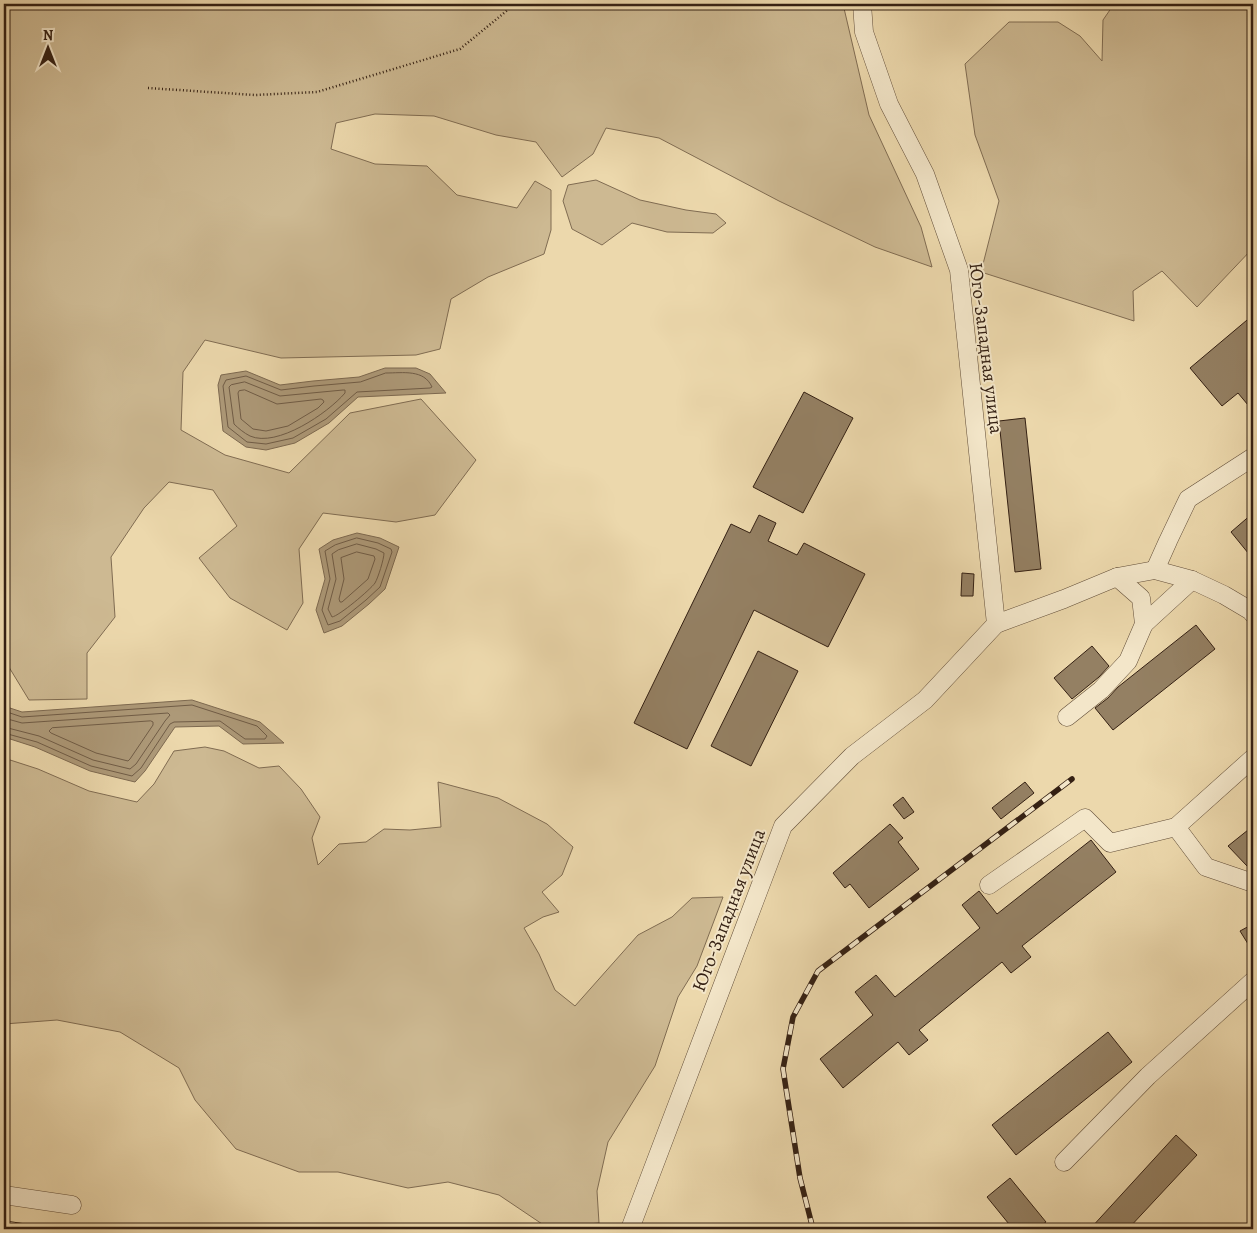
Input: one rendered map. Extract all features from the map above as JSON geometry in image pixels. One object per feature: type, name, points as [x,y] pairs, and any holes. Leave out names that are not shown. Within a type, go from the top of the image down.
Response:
[{"type":"street","name":"Юго-Западная улица","points":[[862,4],[864,32],[889,104],[925,174],[959,270],[996,624]]},
{"type":"street","points":[[1155,570],[1188,499],[1253,457]]},
{"type":"street","name":"Юго-Западная улица","points":[[630,1229],[783,826],[852,756],[925,700],[996,624],[1117,577],[1155,570],[1192,580],[1224,595],[1253,614]]},
{"type":"street","points":[[1117,577],[1141,598],[1144,624]]},
{"type":"street","points":[[1067,717],[1101,690],[1128,661],[1144,624],[1192,580]]},
{"type":"street","points":[[989,885],[1085,818],[1110,843],[1176,828],[1253,758]]},
{"type":"street","points":[[1176,828],[1206,867],[1253,883]]},
{"type":"street","points":[[1064,1162],[1148,1076],[1253,981]]},
{"type":"street","points":[[4,1195],[72,1205]]},
{"type":"path","points":[[148,88],[255,95],[317,92],[460,49],[515,4]]},
{"type":"shaded area","points":[[4,4],[843,4],[869,115],[921,227],[932,267],[875,247],[779,201],[659,138],[606,128],[593,154],[562,177],[536,142],[496,135],[434,116],[375,114],[336,123],[331,149],[375,164],[427,166],[457,195],[517,208],[535,181],[551,190],[551,230],[544,254],[488,277],[451,299],[440,349],[416,355],[281,358],[205,340],[183,372],[181,430],[225,455],[289,473],[350,413],[421,399],[476,460],[435,515],[396,522],[323,513],[299,549],[303,603],[287,630],[230,598],[199,558],[237,526],[213,490],[169,482],[144,508],[111,557],[115,617],[87,653],[87,699],[29,700],[4,659],[4,145],[8,145],[4,94]]},
{"type":"shaded area","points":[[1114,4],[1253,4],[1253,248],[1197,307],[1162,271],[1133,291],[1134,321],[981,272],[999,201],[975,135],[965,64],[1009,22],[1058,22],[1080,36],[1102,61],[1103,20]]},
{"type":"shaded area","points":[[596,180],[640,200],[686,210],[716,214],[726,223],[713,233],[667,232],[632,223],[602,245],[572,229],[563,201],[568,185]]},
{"type":"shaded area","points":[[205,747],[224,751],[259,768],[279,766],[301,789],[320,817],[312,838],[318,865],[339,844],[366,842],[384,829],[410,830],[441,827],[438,782],[498,798],[547,824],[573,847],[562,875],[542,892],[559,912],[543,917],[524,928],[539,954],[555,990],[575,1006],[638,935],[672,917],[692,898],[723,897],[697,966],[678,997],[655,1066],[608,1142],[597,1191],[599,1223],[548,1228],[499,1195],[448,1182],[408,1188],[338,1172],[299,1172],[236,1149],[195,1100],[179,1068],[120,1032],[57,1020],[4,1024],[4,758],[38,769],[89,791],[137,802],[154,784],[174,751]]},
{"type":"water","points":[[385,368],[416,368],[430,374],[446,393],[358,397],[329,423],[295,443],[266,450],[246,447],[223,431],[218,385],[221,375],[246,371],[280,385],[359,377]]},
{"type":"water","points":[[357,533],[380,538],[399,547],[385,589],[342,626],[324,633],[316,610],[325,579],[319,549],[333,540]]},
{"type":"water","points":[[192,700],[260,722],[284,743],[243,744],[219,726],[175,727],[145,771],[135,782],[90,771],[35,747],[4,737],[4,706],[22,712]]},
{"type":"building","points":[[1253,315],[1253,400],[1248,405],[1238,393],[1222,406],[1190,368]]},
{"type":"building","points":[[804,392],[853,418],[803,513],[753,487]]},
{"type":"building","points":[[1025,418],[1041,569],[1015,572],[999,421]]},
{"type":"building","points":[[1253,513],[1253,559],[1231,532]]},
{"type":"building","points":[[759,515],[776,523],[768,541],[797,555],[804,543],[865,574],[828,647],[754,610],[687,749],[634,723],[731,524],[750,533]]},
{"type":"building","points":[[962,573],[974,574],[973,596],[961,596]]},
{"type":"building","points":[[1196,625],[1215,649],[1113,730],[1095,708],[1118,687]]},
{"type":"building","points":[[1092,646],[1109,666],[1099,677],[1072,699],[1054,678]]},
{"type":"building","points":[[758,651],[798,671],[751,766],[711,746]]},
{"type":"building","points":[[1025,782],[1034,793],[1001,819],[992,808]]},
{"type":"building","points":[[903,797],[914,812],[904,819],[893,805]]},
{"type":"building","points":[[890,824],[903,838],[898,842],[919,869],[869,908],[850,884],[845,888],[833,873]]},
{"type":"building","points":[[1253,826],[1253,862],[1247,866],[1228,846]]},
{"type":"building","points":[[1091,840],[1116,872],[1022,946],[1031,957],[1011,973],[1002,962],[919,1030],[928,1040],[909,1055],[898,1042],[843,1088],[820,1059],[873,1015],[855,992],[876,975],[895,997],[980,928],[962,905],[979,891],[997,914]]},
{"type":"building","points":[[1253,924],[1253,952],[1240,931]]},
{"type":"building","points":[[1108,1032],[1132,1062],[1016,1155],[992,1125]]},
{"type":"building","points":[[1176,1135],[1197,1155],[1128,1229],[1090,1229]]},
{"type":"building","points":[[1010,1178],[1046,1222],[1036,1229],[1013,1229],[987,1197]]},
{"type":"railway","points":[[813,1229],[800,1178],[783,1069],[793,1017],[818,971],[1072,779]]},
{"type":"railway","points":[[4,1223],[43,1229]]}]
